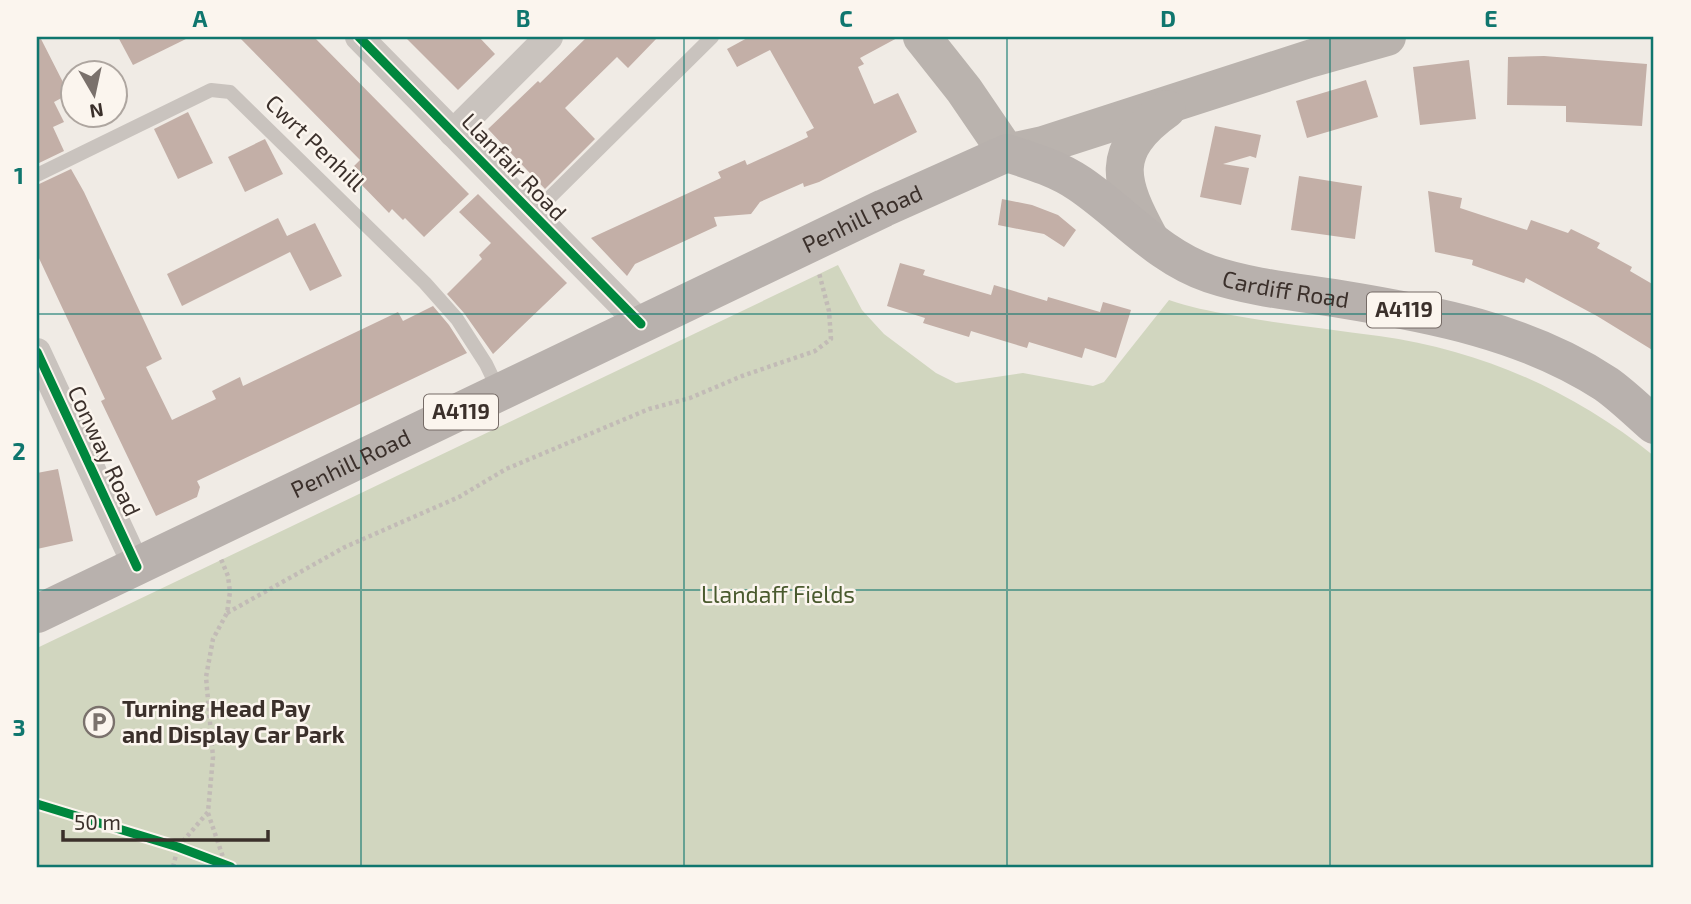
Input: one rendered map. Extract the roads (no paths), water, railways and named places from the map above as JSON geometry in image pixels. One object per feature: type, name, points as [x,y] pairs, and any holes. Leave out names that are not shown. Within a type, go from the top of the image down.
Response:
[{"type":"main road","points":[[922,37],[964,90],[1007,153],[1043,145],[1387,37]]},
{"type":"main road","points":[[1150,239],[1134,210],[1127,189],[1125,161],[1137,134],[1177,102]]},
{"type":"main road","name":"Cardiff Road","points":[[1007,153],[1072,179],[1168,254],[1212,275],[1277,290],[1419,312],[1509,338],[1581,369],[1609,386],[1654,425]]},
{"type":"main road","name":"Penhill Road","points":[[37,614],[907,197],[1007,153]]},
{"type":"street","name":"Llanfair Road","points":[[359,37],[641,324]]},
{"type":"street","points":[[453,133],[549,37]]},
{"type":"street","name":"Conway Road","points":[[37,352],[137,567]]},
{"type":"lane","points":[[533,214],[712,37]]},
{"type":"lane","name":"Cwrt Penhill","points":[[37,175],[211,90],[230,92],[425,283],[457,318],[486,364],[500,393]]},
{"type":"place","name":"Turning Head Pay and Display Car Park","points":[[99,722]]},
{"type":"park label","name":"Llandaff Fields","points":[[778,595]]}]
